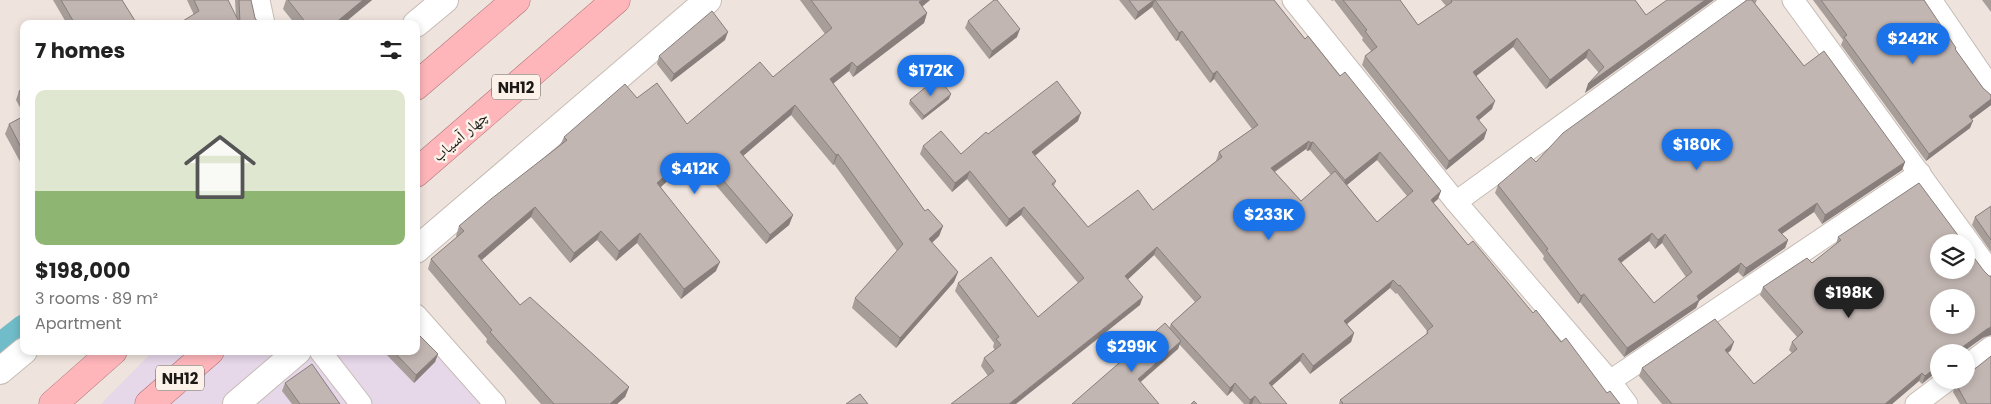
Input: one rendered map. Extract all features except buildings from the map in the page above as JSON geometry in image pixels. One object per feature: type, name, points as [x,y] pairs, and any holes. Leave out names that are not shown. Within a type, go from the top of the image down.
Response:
[{"type":"highway","points":[[420,83],[516,0]]},
{"type":"highway","name":"چهار آسیاب","points":[[420,170],[616,0]]},
{"type":"highway","points":[[53,404],[108,355]]},
{"type":"highway","name":"NH12","points":[[149,404],[205,355]]},
{"type":"street","points":[[259,0],[263,20]]},
{"type":"street","points":[[420,21],[445,0]]},
{"type":"street","points":[[420,247],[708,0]]},
{"type":"street","points":[[1293,0],[1456,202],[1610,381],[1627,404]]},
{"type":"street","points":[[1456,202],[1734,0]]},
{"type":"street","points":[[1793,0],[1991,272]]},
{"type":"street","points":[[1931,0],[1989,83]]},
{"type":"street","points":[[1610,381],[1920,173]]},
{"type":"street","points":[[420,320],[495,404]]},
{"type":"street","points":[[1975,359],[1991,347]]},
{"type":"street","points":[[0,371],[20,354]]},
{"type":"street","points":[[236,404],[293,355]]},
{"type":"street","points":[[323,355],[361,404]]},
{"type":"street","points":[[1916,404],[1936,389]]},
{"type":"shaded area","points":[[420,310],[503,404],[101,404],[149,355],[420,355]]},
{"type":"waterway","points":[[0,348],[20,332]]}]
